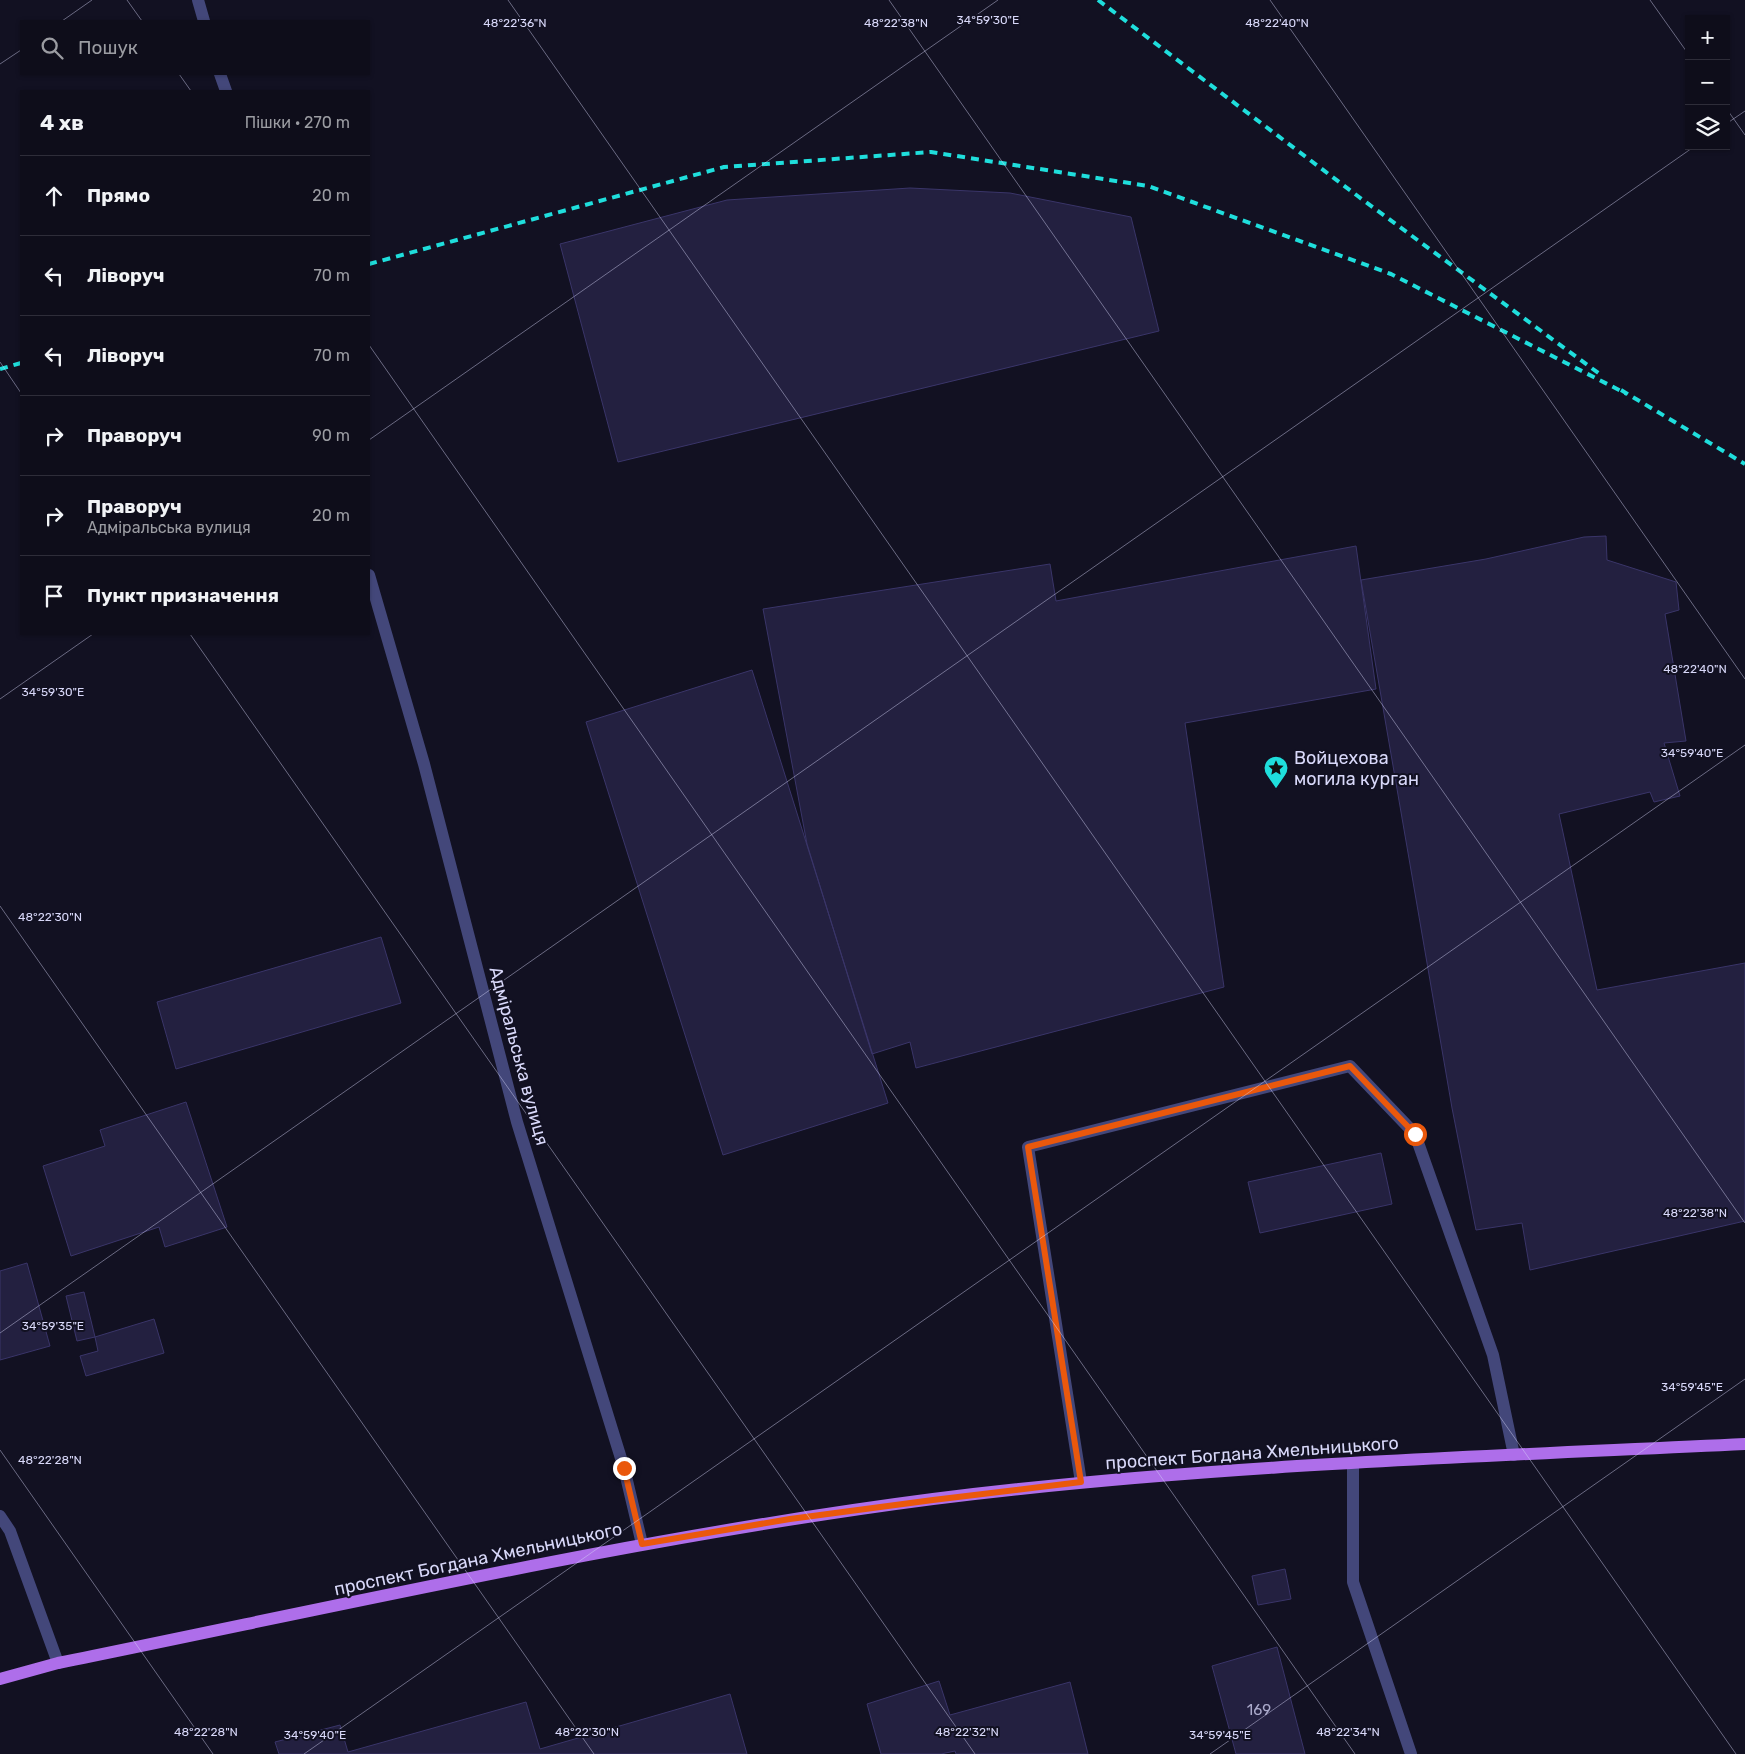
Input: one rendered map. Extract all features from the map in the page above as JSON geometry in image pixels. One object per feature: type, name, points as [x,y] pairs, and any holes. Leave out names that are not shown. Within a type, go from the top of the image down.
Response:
[{"type":"main road","name":"проспект Богдана Хмельницького","points":[[0,1680],[58,1663],[642,1544],[800,1518],[943,1498],[1081,1482],[1354,1463],[1745,1444]]},
{"type":"street","points":[[198,0],[204,20]]},
{"type":"street","points":[[220,75],[226,90]]},
{"type":"street","name":"Адміральська вулиця","points":[[370,578],[424,764],[517,1122],[624,1468],[642,1544]]},
{"type":"street","points":[[1081,1482],[1028,1147],[1350,1066],[1415,1134],[1493,1355],[1514,1455]]},
{"type":"street","points":[[1354,1463],[1353,1582],[1411,1754]]},
{"type":"street","points":[[0,1516],[10,1530],[58,1663]]},
{"type":"building","points":[[910,188],[1010,193],[1131,217],[1159,331],[618,462],[560,244],[727,200]]},
{"type":"building","points":[[1606,536],[1607,560],[1676,582],[1679,610],[1665,614],[1686,741],[1664,743],[1680,796],[1654,802],[1650,792],[1559,814],[1597,990],[1745,963],[1745,1221],[1530,1270],[1522,1223],[1476,1230],[1452,1108],[1361,580],[1486,559],[1584,537]]},
{"type":"building","points":[[1356,546],[1376,689],[1185,723],[1224,987],[916,1068],[910,1042],[872,1054],[807,844],[763,609],[1050,564],[1056,601]]},
{"type":"building","points":[[752,670],[888,1103],[723,1155],[586,722]]},
{"type":"building","points":[[381,937],[401,1003],[176,1069],[157,1002]]},
{"type":"building","points":[[186,1102],[227,1227],[165,1247],[159,1227],[71,1256],[43,1166],[105,1146],[100,1130]]},
{"type":"building","points":[[1381,1153],[1392,1204],[1260,1233],[1248,1182]]},
{"type":"building","points":[[27,1263],[50,1346],[0,1360],[0,1271]]},
{"type":"building","points":[[84,1292],[95,1337],[77,1341],[66,1296]]},
{"type":"building","points":[[154,1319],[164,1353],[86,1376],[80,1356],[98,1351],[95,1337]]},
{"type":"building","points":[[1285,1569],[1291,1599],[1258,1605],[1252,1576]]},
{"type":"building","points":[[1277,1647],[1305,1754],[1236,1754],[1212,1666]]},
{"type":"building","points":[[939,1681],[950,1715],[1070,1682],[1088,1754],[956,1754],[955,1751],[941,1754],[881,1754],[867,1704]]},
{"type":"building","points":[[730,1694],[747,1754],[279,1754],[275,1742],[340,1725],[348,1752],[526,1702],[540,1749]]},
{"type":"railway","points":[[1098,0],[1359,197],[1601,375]]},
{"type":"railway","points":[[370,264],[724,167],[931,152],[1148,186],[1391,274],[1627,394]]},
{"type":"railway","points":[[0,369],[20,363]]},
{"type":"railway","points":[[1621,390],[1745,464]]},
{"type":"place","name":"Войцехова могила курган","points":[[1276,789]]},
{"type":"route","points":[[624,1468],[642,1544],[790,1519],[1081,1482],[1028,1147],[1350,1066],[1415,1134]]}]
